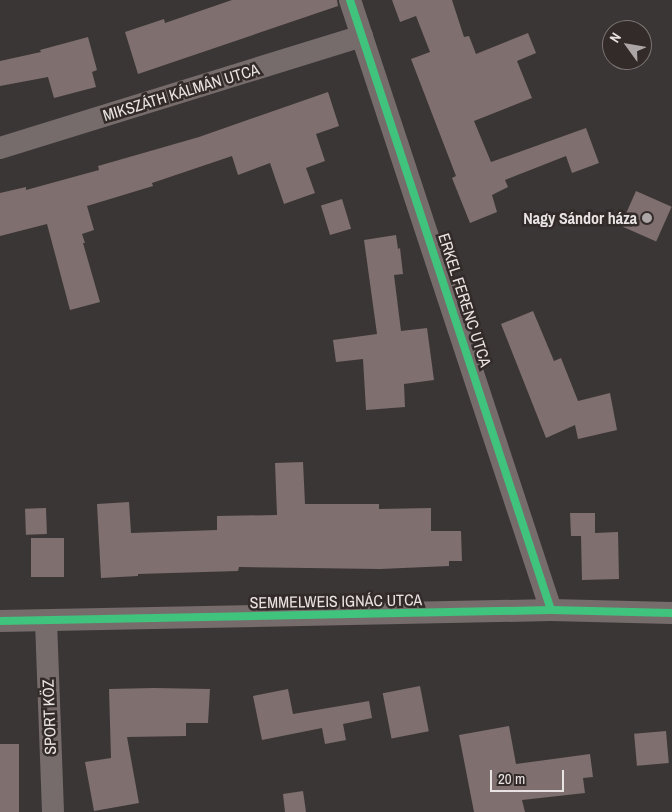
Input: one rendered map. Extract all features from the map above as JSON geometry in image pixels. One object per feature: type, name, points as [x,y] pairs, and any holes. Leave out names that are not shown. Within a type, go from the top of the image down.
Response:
[{"type":"street","name":"ERKEL FERENC UTCA","points":[[350,0],[552,610]]},
{"type":"street","name":"MIKSZÁTH KÁLMÁN UTCA","points":[[0,148],[362,36]]},
{"type":"street","name":"SEMMELWEIS IGNÁC UTCA","points":[[0,621],[552,610],[672,613]]},
{"type":"street","name":"SPORT KÖZ","points":[[46,621],[53,812]]},
{"type":"building","points":[[232,0],[337,0],[338,6],[138,74],[125,32],[164,19],[165,23]]},
{"type":"building","points":[[392,0],[452,0],[464,37],[469,36],[476,54],[528,33],[536,53],[517,61],[532,98],[474,121],[491,162],[586,128],[599,163],[572,173],[566,156],[505,180],[508,187],[492,195],[497,212],[470,223],[452,178],[456,176],[411,59],[430,52],[416,16],[400,22]]},
{"type":"building","points":[[88,37],[97,70],[92,72],[96,87],[54,98],[48,77],[0,86],[0,61],[41,52],[40,50]]},
{"type":"building","points":[[328,92],[339,126],[316,134],[325,161],[306,168],[315,193],[284,204],[270,163],[238,175],[232,156],[152,183],[153,186],[87,206],[94,230],[82,234],[85,243],[83,243],[100,302],[70,310],[47,224],[0,236],[0,193],[26,187],[26,190],[99,170],[98,166],[199,137]]},
{"type":"building","name":"Nagy Sándor háza","points":[[636,191],[672,207],[656,242],[621,226]]},
{"type":"building","points":[[342,199],[351,229],[330,235],[321,205]]},
{"type":"building","points":[[396,235],[398,249],[400,248],[403,274],[394,275],[401,331],[427,328],[434,380],[404,384],[405,407],[366,410],[363,359],[336,362],[333,340],[377,334],[364,240]]},
{"type":"building","points":[[533,311],[554,361],[561,358],[578,401],[610,393],[617,430],[578,439],[575,425],[546,438],[501,324]]},
{"type":"building","points":[[303,462],[305,504],[379,504],[379,509],[431,508],[431,531],[461,531],[462,561],[449,561],[449,566],[380,569],[239,567],[238,571],[138,574],[138,576],[101,578],[97,504],[129,502],[131,533],[217,530],[217,516],[277,515],[275,463]]},
{"type":"building","points":[[46,508],[47,534],[26,535],[25,509]]},
{"type":"building","points":[[570,513],[595,513],[595,533],[618,532],[619,579],[582,580],[581,536],[571,536]]},
{"type":"building","points":[[31,538],[64,538],[64,577],[31,577]]},
{"type":"building","points":[[420,686],[429,731],[391,738],[383,693]]},
{"type":"building","points":[[109,689],[210,689],[208,723],[186,723],[186,736],[127,737],[139,803],[94,811],[85,762],[111,758]]},
{"type":"building","points":[[288,689],[293,714],[369,701],[372,718],[343,724],[346,740],[325,744],[322,728],[262,740],[253,696]]},
{"type":"building","points":[[509,726],[516,764],[590,754],[593,777],[583,778],[585,793],[522,800],[525,812],[474,812],[459,735]]},
{"type":"building","points":[[666,731],[669,763],[637,766],[634,734]]},
{"type":"building","points":[[0,744],[19,744],[19,812],[0,812]]},
{"type":"building","points":[[303,791],[306,812],[285,812],[283,794]]},
{"type":"cycle path","points":[[350,0],[551,610]]},
{"type":"cycle path","points":[[0,621],[551,610],[672,613]]},
{"type":"place","name":"Nagy Sándor háza","points":[[647,218]]}]
